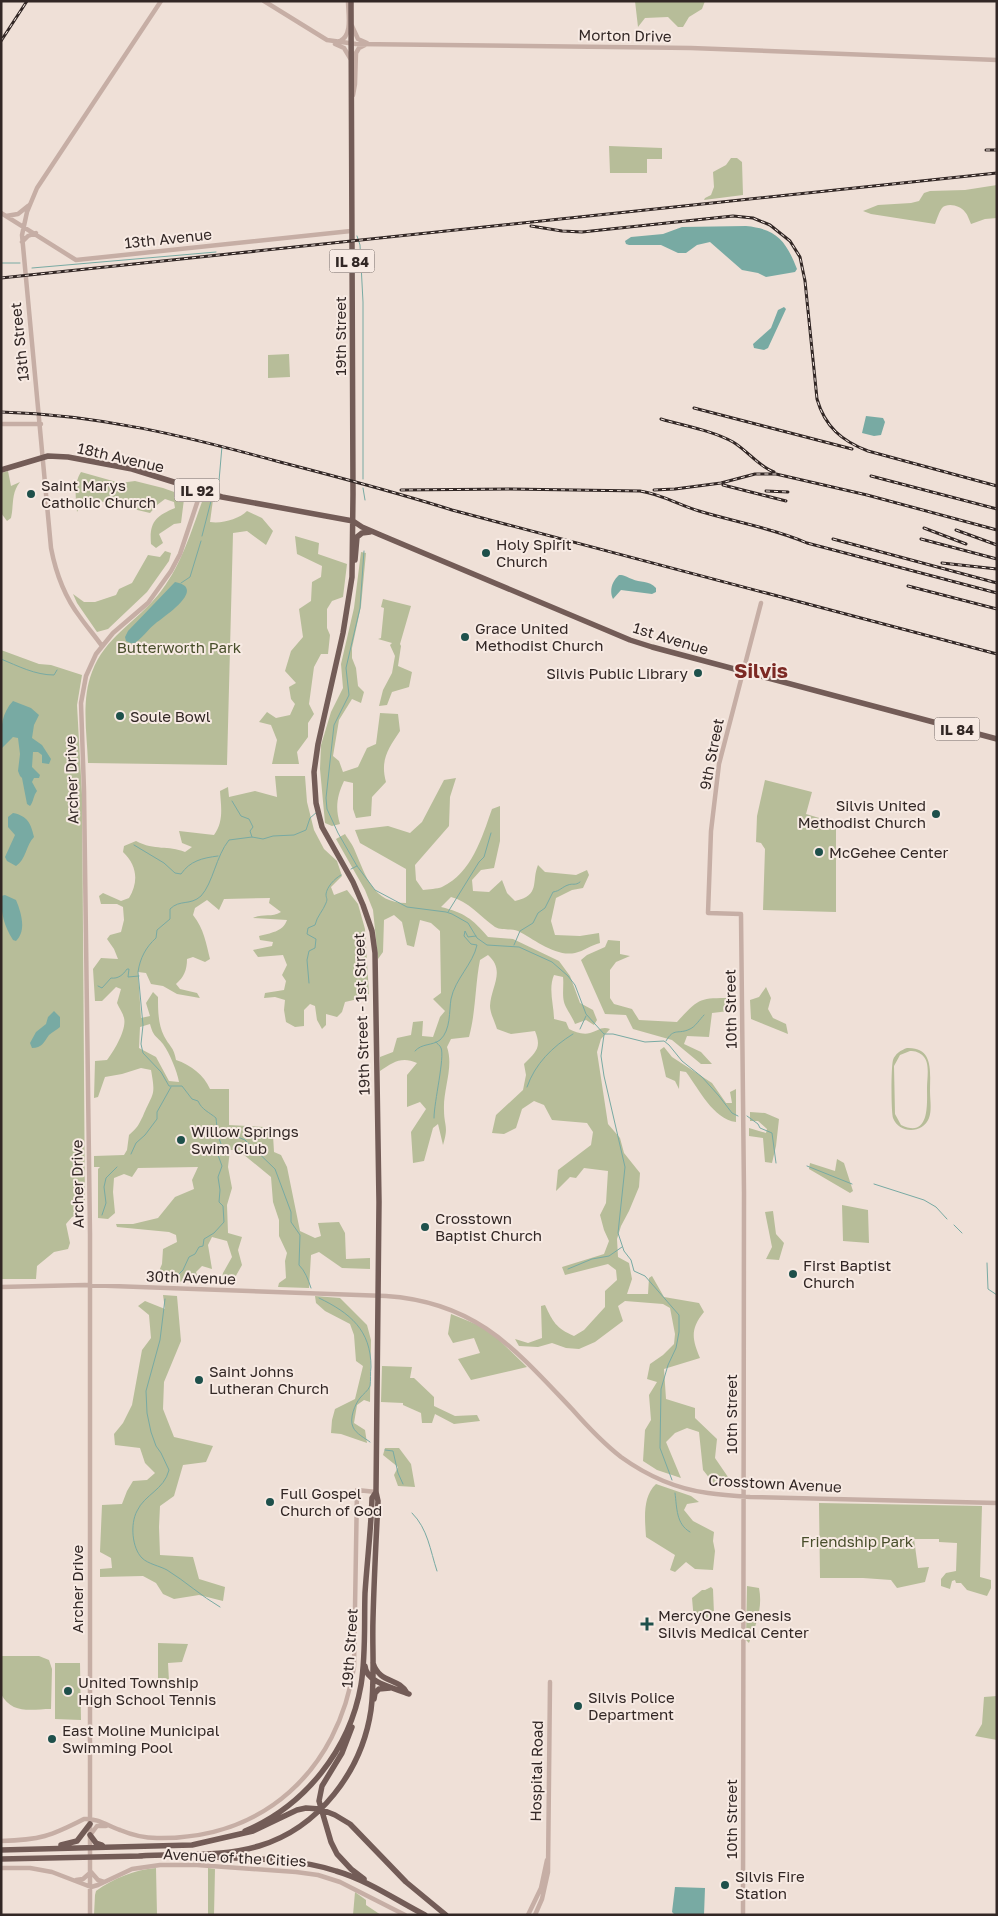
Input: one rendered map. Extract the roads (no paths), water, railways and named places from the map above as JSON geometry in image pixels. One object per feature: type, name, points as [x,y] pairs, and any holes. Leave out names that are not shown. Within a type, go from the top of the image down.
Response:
[{"type":"main road","name":"19th Street","points":[[350,1],[352,26],[353,521]]},
{"type":"main road","name":"18th Avenue","points":[[1,470],[44,457],[62,456],[123,467],[222,497],[353,521]]},
{"type":"main road","name":"1st Avenue","points":[[353,521],[374,532],[630,640],[997,740]]},
{"type":"main road","name":"19th Street - 1st Street","points":[[353,521],[352,577],[343,633],[318,744],[314,772],[316,803],[322,827],[360,896],[374,937],[379,1167],[376,1492]]},
{"type":"main road","points":[[352,577],[357,537],[362,533],[374,532]]},
{"type":"main road","name":"19th Street","points":[[227,1838],[269,1819],[309,1787],[337,1750],[350,1722],[360,1689],[372,1498],[376,1492]]},
{"type":"main road","points":[[139,1856],[211,1854],[245,1850],[273,1841],[303,1824],[320,1809],[346,1778],[362,1747],[369,1719],[378,1501],[376,1492]]},
{"type":"main road","points":[[364,1614],[365,1671],[372,1679],[409,1694],[407,1693]]},
{"type":"main road","points":[[372,1659],[377,1671],[382,1676],[403,1686],[407,1693]]},
{"type":"main road","points":[[360,1689],[365,1682],[376,1679],[398,1686],[407,1693]]},
{"type":"main road","points":[[355,1762],[360,1756],[367,1737],[375,1693],[381,1688],[396,1689]]},
{"type":"main road","name":"Avenue of the Cities","points":[[357,1700],[346,1745],[320,1790],[320,1809],[331,1842],[345,1864],[360,1877],[405,1904]]},
{"type":"main road","name":"Avenue of the Cities","points":[[1,1850],[192,1845],[254,1832],[297,1810],[306,1808],[320,1809],[335,1814],[350,1824],[406,1882],[446,1915]]},
{"type":"main road","points":[[90,1821],[89,1835],[96,1843],[101,1845],[140,1844],[169,1846]]},
{"type":"main road","points":[[1,1850],[69,1844],[89,1835]]},
{"type":"main road","name":"Avenue of the Cities","points":[[1,1859],[139,1856],[270,1860],[315,1866],[353,1877],[425,1915]]},
{"type":"main road","name":"Avenue of the Cities","points":[[24,1859],[83,1857]]},
{"type":"street","name":"13th Street","points":[[102,646],[72,606],[59,582],[51,548],[41,424],[22,242],[23,225],[37,188],[161,1]]},
{"type":"street","name":"Morton Drive","points":[[264,1],[327,40],[352,44],[707,48],[997,60]]},
{"type":"street","points":[[336,42],[343,40],[347,35],[350,1]]},
{"type":"street","points":[[352,26],[358,39],[370,44]]},
{"type":"street","points":[[327,40],[344,48],[351,60]]},
{"type":"street","points":[[351,103],[356,84],[356,53],[359,48],[370,44]]},
{"type":"street","points":[[4,214],[20,213],[30,203]]},
{"type":"street","name":"13th Avenue","points":[[4,214],[76,260],[351,231]]},
{"type":"street","points":[[22,242],[28,236],[36,233]]},
{"type":"street","points":[[1,424],[41,424]]},
{"type":"street","name":"Archer Drive","points":[[90,1821],[90,1286],[85,809],[81,703],[86,676],[102,646],[113,633],[148,603],[168,576],[180,554],[200,491]]},
{"type":"street","name":"9th Street","points":[[741,914],[708,913],[711,831],[719,764],[761,603]]},
{"type":"street","name":"10th Street","points":[[741,914],[744,1192],[743,1915]]},
{"type":"street","name":"30th Avenue","points":[[1,1287],[90,1286],[379,1296]]},
{"type":"street","name":"Crosstown Avenue","points":[[379,1296],[399,1296],[429,1303],[460,1314],[488,1329],[523,1357],[602,1441],[622,1457],[660,1479],[710,1494],[997,1503]]},
{"type":"street","name":"19th Street","points":[[320,1760],[342,1716],[353,1674],[357,1490],[376,1492]]},
{"type":"street","name":"Hospital Road","points":[[535,1915],[545,1889],[548,1872],[550,1682]]},
{"type":"street","name":"Avenue of the Cities","points":[[90,1821],[131,1834],[157,1838],[191,1835],[226,1828],[270,1807],[304,1779],[320,1760]]},
{"type":"street","points":[[1,1841],[35,1839],[47,1836],[76,1822],[90,1821]]},
{"type":"street","points":[[76,1822],[89,1835],[91,1872],[90,1915]]},
{"type":"street","points":[[89,1835],[98,1825],[111,1827]]},
{"type":"street","name":"Hospital Road","points":[[528,1915],[539,1893],[547,1859]]},
{"type":"street","name":"Avenue of the Cities","points":[[91,1886],[132,1869],[160,1865],[197,1865],[296,1872],[318,1875],[340,1882],[405,1915]]},
{"type":"street","points":[[1,1868],[40,1869],[91,1886]]},
{"type":"street","points":[[74,1880],[84,1880],[91,1872]]},
{"type":"street","points":[[91,1872],[98,1880],[104,1882]]},
{"type":"water","points":[[746,226],[766,230],[779,238],[793,259],[797,269],[795,272],[766,277],[758,273],[742,270],[710,242],[697,245],[686,253],[678,253],[661,245],[629,245],[625,241],[631,237],[663,234],[682,227]]},
{"type":"water","points":[[784,307],[786,309],[768,348],[764,350],[754,348],[753,344],[771,328],[778,310]]},
{"type":"water","points":[[866,416],[883,418],[885,422],[881,435],[874,436],[862,433]]},
{"type":"water","points":[[619,575],[650,584],[656,588],[656,592],[652,594],[621,590],[613,599],[611,593],[612,586]]},
{"type":"water","points":[[175,582],[184,585],[187,590],[185,596],[174,609],[153,625],[136,642],[133,644],[126,641],[125,637],[128,631]]},
{"type":"water","points":[[13,701],[31,708],[39,715],[34,725],[32,738],[42,745],[51,759],[49,764],[42,763],[42,755],[38,752],[33,752],[32,767],[40,775],[39,778],[34,778],[32,782],[37,791],[30,806],[27,804],[22,778],[18,771],[20,754],[18,738],[13,737],[1,749],[3,718]]},
{"type":"water","points":[[13,813],[22,816],[28,821],[34,837],[22,860],[16,866],[7,861],[5,857],[15,835],[8,827],[8,817]]},
{"type":"water","points":[[5,895],[16,900],[21,915],[21,932],[16,941],[13,940],[7,930],[4,919],[1,896]]},
{"type":"water","points":[[54,1011],[60,1017],[60,1027],[49,1035],[40,1046],[32,1048],[30,1043],[36,1032],[46,1024],[48,1017]]},
{"type":"water","points":[[675,1887],[705,1888],[704,1915],[675,1915],[672,1912]]},
{"type":"waterway","points":[[357,236],[360,245],[363,302],[363,479]]},
{"type":"waterway","points":[[32,268],[216,252]]},
{"type":"waterway","points":[[1,263],[20,263]]},
{"type":"waterway","points":[[214,489],[219,481],[222,446]]},
{"type":"waterway","points":[[363,488],[365,500]]},
{"type":"waterway","points":[[202,536],[211,501]]},
{"type":"waterway","points":[[181,583],[190,577],[201,541]]},
{"type":"waterway","points":[[364,551],[360,608],[346,668],[349,695],[334,725],[326,798],[327,809],[357,866],[375,890],[407,907],[452,914],[468,923],[477,938],[487,945],[519,947],[552,962],[575,985],[586,1014],[604,1034],[613,1034],[645,1042],[664,1041],[682,1061],[702,1077],[732,1113],[738,1116]]},
{"type":"waterway","points":[[1,659],[27,670],[40,673],[54,675],[57,670]]},
{"type":"waterway","points":[[232,801],[241,816],[249,819],[253,827],[250,831],[252,837]]},
{"type":"waterway","points":[[172,1281],[183,1270],[189,1257],[195,1254],[199,1247],[203,1246],[204,1239],[214,1233],[224,1222],[223,1206],[219,1202],[218,1177],[222,1166],[218,1155],[222,1146],[216,1118],[204,1109],[198,1101],[192,1099],[182,1086],[169,1086],[161,1072],[143,1053],[141,1044],[143,1025],[138,972],[140,962],[146,949],[156,938],[157,930],[170,919],[170,909],[178,904],[197,899],[205,891],[229,840],[252,837],[263,839],[273,836],[294,835],[306,830],[310,818],[317,812]]},
{"type":"waterway","points":[[448,912],[484,857],[491,833]]},
{"type":"waterway","points":[[134,845],[164,863],[175,873],[181,874],[188,866],[197,861],[218,856]]},
{"type":"waterway","points":[[351,869],[357,866]]},
{"type":"waterway","points":[[309,983],[307,960],[309,951],[315,948],[316,939],[307,934],[308,928],[315,925],[327,901],[326,894],[328,889],[333,881],[341,875]]},
{"type":"waterway","points":[[514,945],[520,931],[533,923],[538,913],[545,908],[553,892],[580,882]]},
{"type":"waterway","points":[[415,1051],[418,1048],[437,1042],[444,1036],[448,1026],[453,992],[472,959],[477,945],[471,944],[464,936],[465,931],[468,937],[476,936]]},
{"type":"waterway","points":[[98,986],[102,988],[111,978],[120,976],[127,969],[129,969],[128,977],[139,976]]},
{"type":"waterway","points":[[666,1041],[671,1034],[692,1028],[704,1015]]},
{"type":"waterway","points":[[580,1029],[586,1016]]},
{"type":"waterway","points":[[527,1087],[530,1079],[545,1057],[573,1034]]},
{"type":"waterway","points":[[604,1035],[601,1056],[604,1076],[625,1167],[618,1233],[624,1251],[631,1260],[634,1271],[645,1276],[679,1315],[679,1332],[676,1348],[668,1365],[661,1389],[660,1448],[672,1480]]},
{"type":"waterway","points":[[434,1118],[442,1053],[441,1047],[436,1042]]},
{"type":"waterway","points":[[131,1154],[136,1143],[145,1135],[157,1119],[157,1112],[171,1087]]},
{"type":"waterway","points":[[747,1116],[758,1124],[760,1128],[772,1133],[776,1163]]},
{"type":"waterway","points":[[220,1133],[233,1135],[245,1140],[275,1169],[291,1212],[291,1222],[300,1235],[299,1265],[306,1275],[311,1288]]},
{"type":"waterway","points":[[807,1166],[852,1184]]},
{"type":"waterway","points":[[102,1215],[106,1203],[104,1187],[106,1178],[117,1167]]},
{"type":"waterway","points":[[874,1184],[924,1200],[936,1207],[947,1219]]},
{"type":"waterway","points":[[954,1225],[962,1233]]},
{"type":"waterway","points":[[568,1269],[592,1259],[609,1256],[622,1247]]},
{"type":"waterway","points":[[987,1263],[988,1289],[997,1295]]},
{"type":"waterway","points":[[319,1298],[340,1310],[357,1324],[367,1343],[371,1367],[370,1386],[356,1404],[352,1424],[356,1432],[370,1442]]},
{"type":"waterway","points":[[165,1299],[160,1340],[146,1391],[147,1413],[151,1432],[169,1470],[167,1477],[140,1505],[137,1511],[133,1522],[134,1542],[142,1558],[167,1570],[220,1607]]},
{"type":"waterway","points":[[385,1450],[393,1451],[398,1473],[403,1484]]},
{"type":"waterway","points":[[675,1493],[680,1520],[685,1529],[690,1532]]},
{"type":"waterway","points":[[412,1513],[422,1526],[437,1571]]},
{"type":"railway","points":[[1,41],[27,1]]},
{"type":"railway","points":[[986,150],[997,150]]},
{"type":"railway","points":[[1,278],[997,173]]},
{"type":"railway","points":[[531,226],[582,232],[733,216],[753,218],[770,225],[790,241],[800,257],[805,281],[817,399],[825,418],[836,432],[850,443],[868,451],[997,486]]},
{"type":"railway","points":[[694,408],[852,449]]},
{"type":"railway","points":[[1,412],[73,417],[108,422],[210,444],[997,654]]},
{"type":"railway","points":[[661,419],[707,431],[725,438],[774,472]]},
{"type":"railway","points":[[654,490],[721,483],[755,474],[776,474],[867,495],[997,530]]},
{"type":"railway","points":[[871,476],[997,509]]},
{"type":"railway","points":[[723,485],[786,501]]},
{"type":"railway","points":[[401,490],[640,491],[699,511],[781,533],[807,543],[997,593]]},
{"type":"railway","points":[[766,491],[788,492]]},
{"type":"railway","points":[[924,528],[966,544]]},
{"type":"railway","points":[[956,530],[997,545]]},
{"type":"railway","points":[[833,539],[997,583]]},
{"type":"railway","points":[[921,539],[997,559]]},
{"type":"railway","points":[[942,563],[997,569]]},
{"type":"railway","points":[[908,586],[997,609]]},
{"type":"place","name":"Saint Marys Catholic Church","points":[[31,494]]},
{"type":"place","name":"Holy Spirit Church","points":[[486,553]]},
{"type":"place","name":"Grace United Methodist Church","points":[[465,637]]},
{"type":"place","name":"Silvis Public Library","points":[[698,673]]},
{"type":"place","name":"Soule Bowl","points":[[120,716]]},
{"type":"place","name":"Silvis United Methodist Church","points":[[936,814]]},
{"type":"place","name":"McGehee Center","points":[[819,852]]},
{"type":"place","name":"Willow Springs Swim Club","points":[[181,1140]]},
{"type":"place","name":"Crosstown Baptist Church","points":[[425,1227]]},
{"type":"place","name":"First Baptist Church","points":[[793,1274]]},
{"type":"place","name":"Saint Johns Lutheran Church","points":[[199,1380]]},
{"type":"place","name":"Full Gospel Church of God","points":[[270,1502]]},
{"type":"place","name":"MercyOne Genesis Silvis Medical Center","points":[[647,1624]]},
{"type":"place","name":"United Township High School Tennis","points":[[68,1691]]},
{"type":"place","name":"Silvis Police Department","points":[[578,1706]]},
{"type":"place","name":"East Moline Municipal Swimming Pool","points":[[52,1739]]},
{"type":"place","name":"Silvis Fire Station","points":[[725,1885]]},
{"type":"district","name":"Silvis","points":[[761,670]]},
{"type":"park label","name":"Butterworth Park","points":[[179,647]]},
{"type":"park label","name":"Friendship Park","points":[[857,1541]]}]
